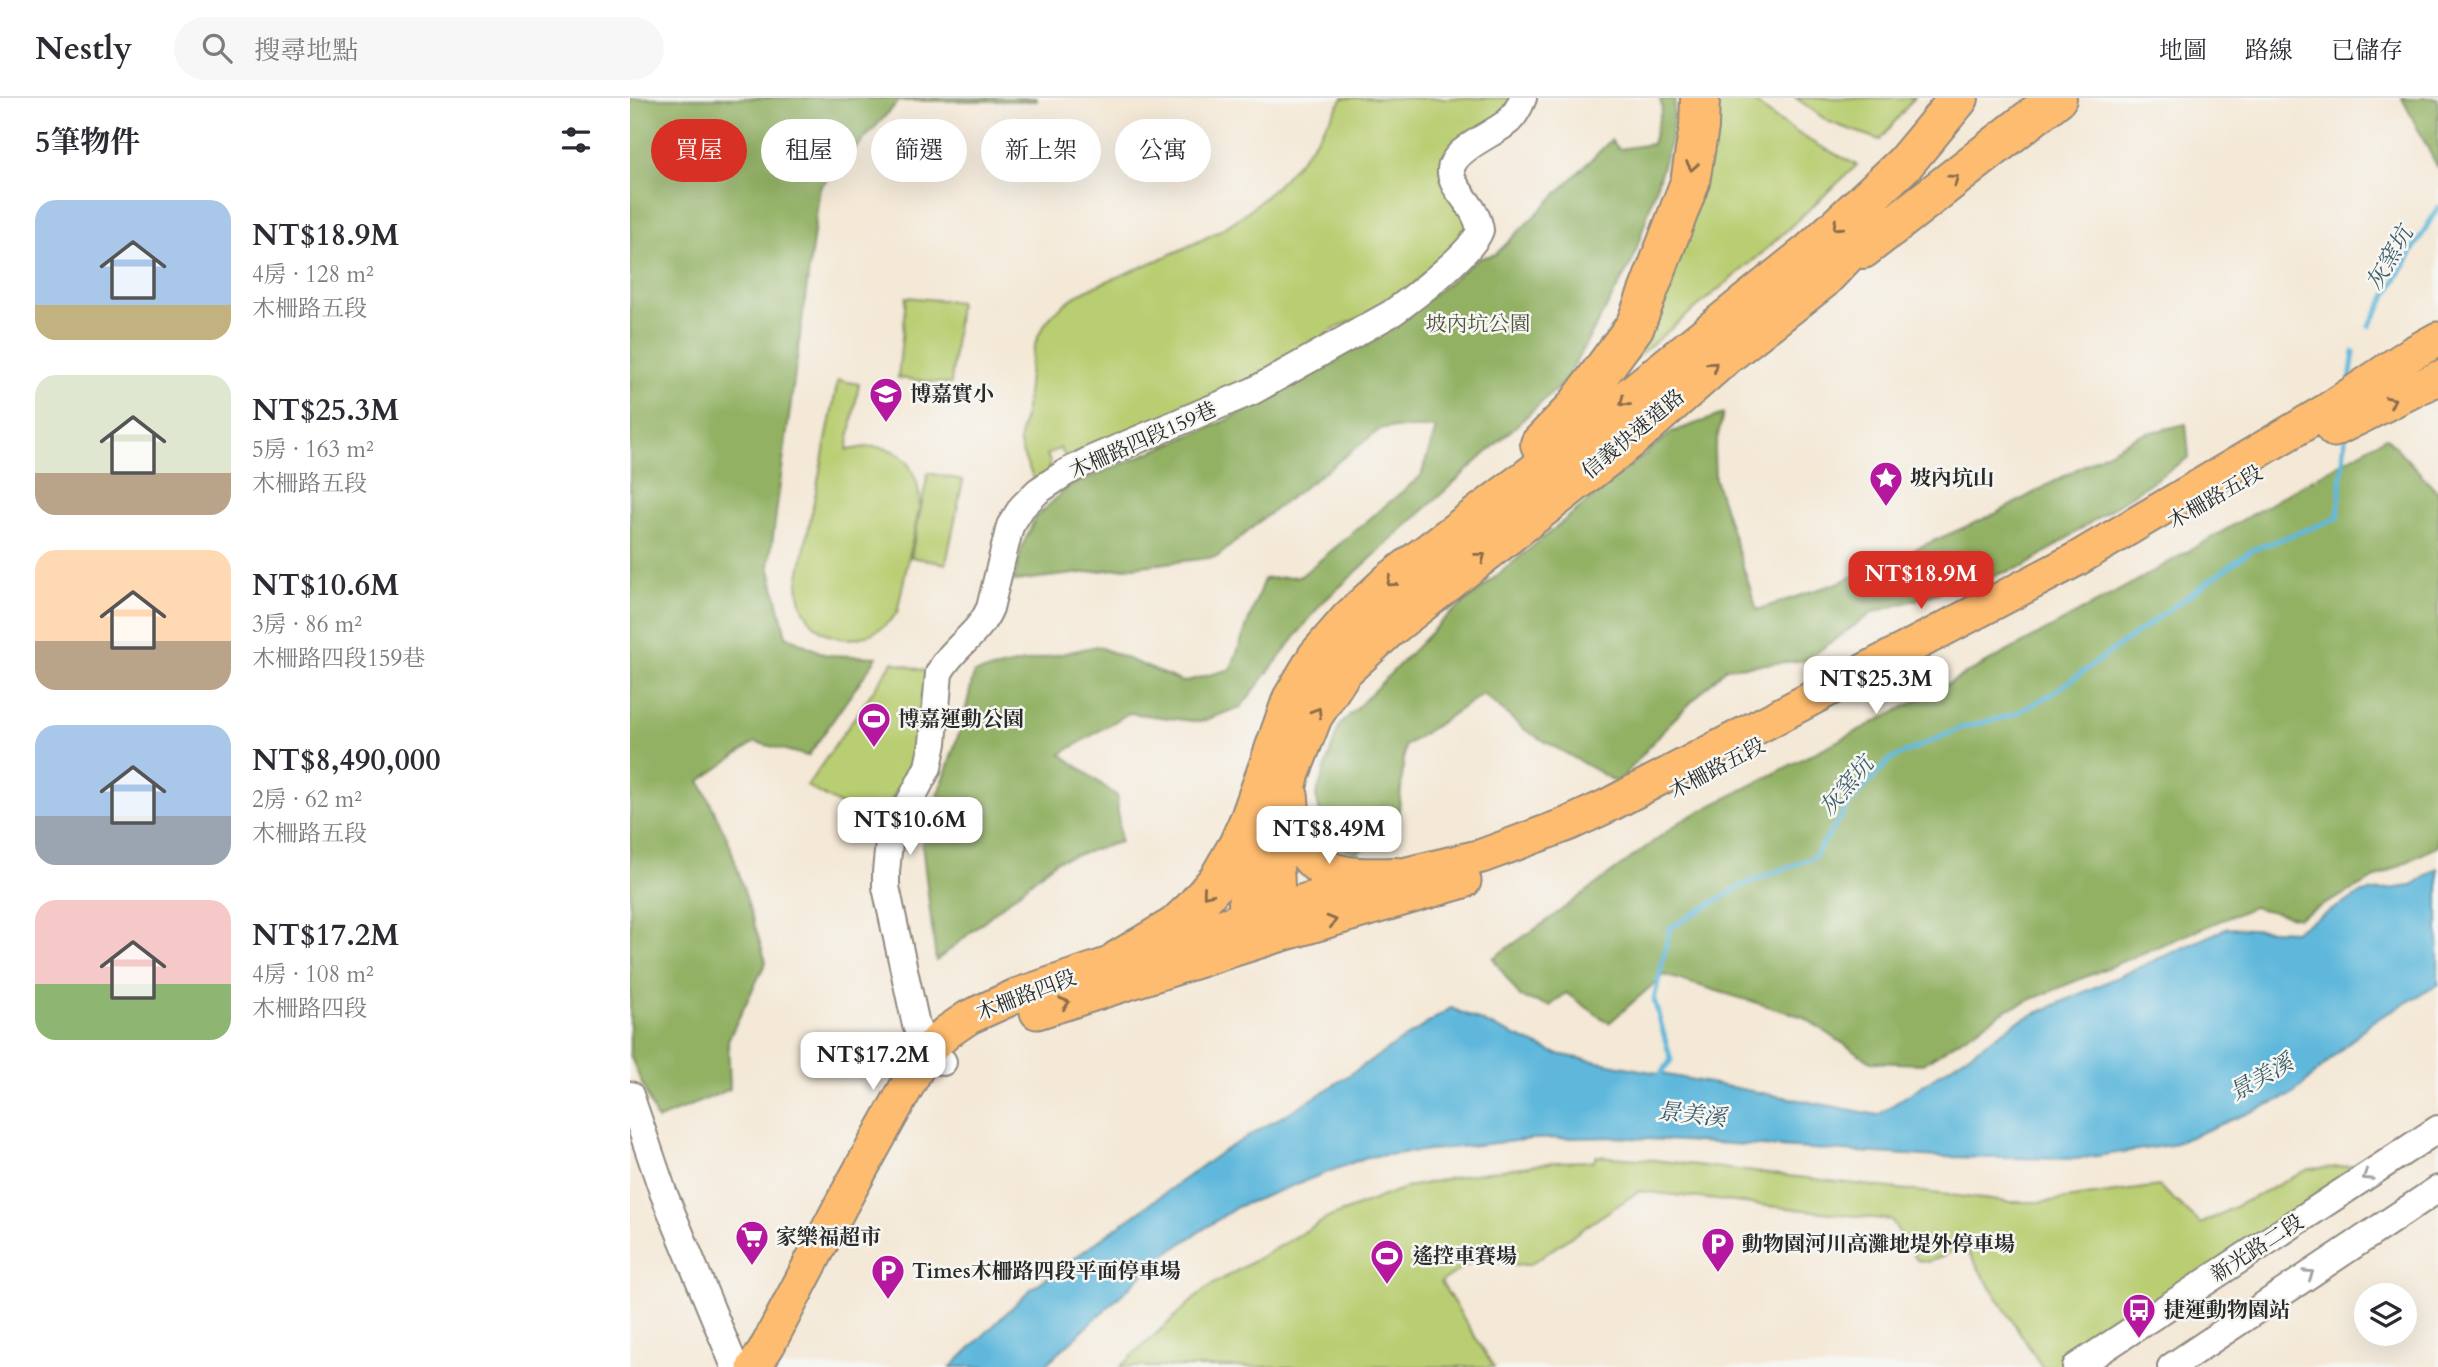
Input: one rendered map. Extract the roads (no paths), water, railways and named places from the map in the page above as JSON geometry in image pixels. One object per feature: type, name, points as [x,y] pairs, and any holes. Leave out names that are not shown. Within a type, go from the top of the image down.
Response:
[{"type":"highway","points":[[1446,541],[1574,409],[1635,326],[1689,182],[1699,127],[1700,98]]},
{"type":"highway","name":"信義快速道路","points":[[1279,770],[1292,699],[1317,657],[1349,620],[1383,589],[1540,469],[1810,253],[1905,163],[1959,98]]},
{"type":"highway","name":"信義快速道路","points":[[1279,770],[1343,670],[1389,628],[1633,437],[1725,356],[1822,280],[1990,98]]},
{"type":"highway","points":[[1822,280],[2057,98]]},
{"type":"highway","points":[[1279,770],[1295,830],[1304,848],[1317,863],[1332,872],[1356,877],[1395,877]]},
{"type":"highway","points":[[1264,921],[1247,899],[1250,853],[1279,770]]},
{"type":"highway","points":[[1118,960],[1175,926],[1218,880],[1279,770]]},
{"type":"main road","name":"木柵路五段","points":[[1264,921],[1395,877],[1505,848],[1607,806],[2075,560],[2326,411],[2411,354],[2438,340]]},
{"type":"main road","name":"木柵路五段","points":[[1264,921],[1411,898],[1488,873],[1614,822],[2033,603],[2278,460],[2366,412],[2438,378]]},
{"type":"main road","name":"木柵路四段","points":[[754,1367],[841,1205],[934,1057],[961,1045],[982,1031],[1264,921]]},
{"type":"main road","name":"木柵路四段","points":[[779,1367],[863,1205],[947,1032],[969,1017],[1018,995],[1118,960],[1264,921]]},
{"type":"street","name":"木柵路四段159巷","points":[[934,1057],[916,1025],[886,887],[886,858],[895,829],[928,767],[933,743],[939,673],[949,658],[985,620],[1010,526],[1038,491],[1065,473],[1253,391],[1411,300],[1471,244],[1480,230],[1475,211],[1454,182],[1451,174],[1452,163],[1459,154],[1507,124],[1523,98]]},
{"type":"street","points":[[632,1106],[663,1192],[735,1367]]},
{"type":"street","name":"新光路二段","points":[[2076,1367],[2438,1129]]},
{"type":"street","points":[[2171,1367],[2438,1189]]},
{"type":"water","name":"景美溪","points":[[2438,868],[2438,985],[2370,1023],[2292,1095],[2171,1145],[2076,1159],[1940,1157],[1615,1137],[1533,1139],[1367,1157],[1237,1207],[1163,1256],[1043,1367],[951,1367],[1030,1290],[1223,1151],[1317,1096],[1451,1008],[1557,1054],[1878,1115],[2017,1022],[2227,928],[2294,931],[2362,893],[2411,886]]},
{"type":"waterway","name":"灰窯坑","points":[[2369,326],[2438,207]]},
{"type":"waterway","name":"灰窯坑","points":[[2350,380],[2354,352]]},
{"type":"waterway","name":"灰窯坑","points":[[1656,1080],[1671,1060],[1654,1000],[1670,928],[1743,885],[1814,857],[1851,802],[1891,759],[1961,728],[2013,715],[2052,694],[2252,550],[2338,518],[2345,438]]},
{"type":"place","name":"博嘉實小","points":[[886,424]]},
{"type":"place","name":"坡內坑山","points":[[1886,508]]},
{"type":"place","name":"博嘉運動公園","points":[[874,749]]},
{"type":"place","name":"家樂福超市","points":[[752,1267]]},
{"type":"place","name":"動物園河川高灘地堤外停車場","points":[[1718,1274]]},
{"type":"place","name":"遙控車賽場","points":[[1387,1286]]},
{"type":"place","name":"Times木柵路四段平面停車場","points":[[888,1301]]},
{"type":"place","name":"捷運動物園站","points":[[2139,1340]]},
{"type":"park label","name":"坡內坑公園","points":[[1478,324]]}]
